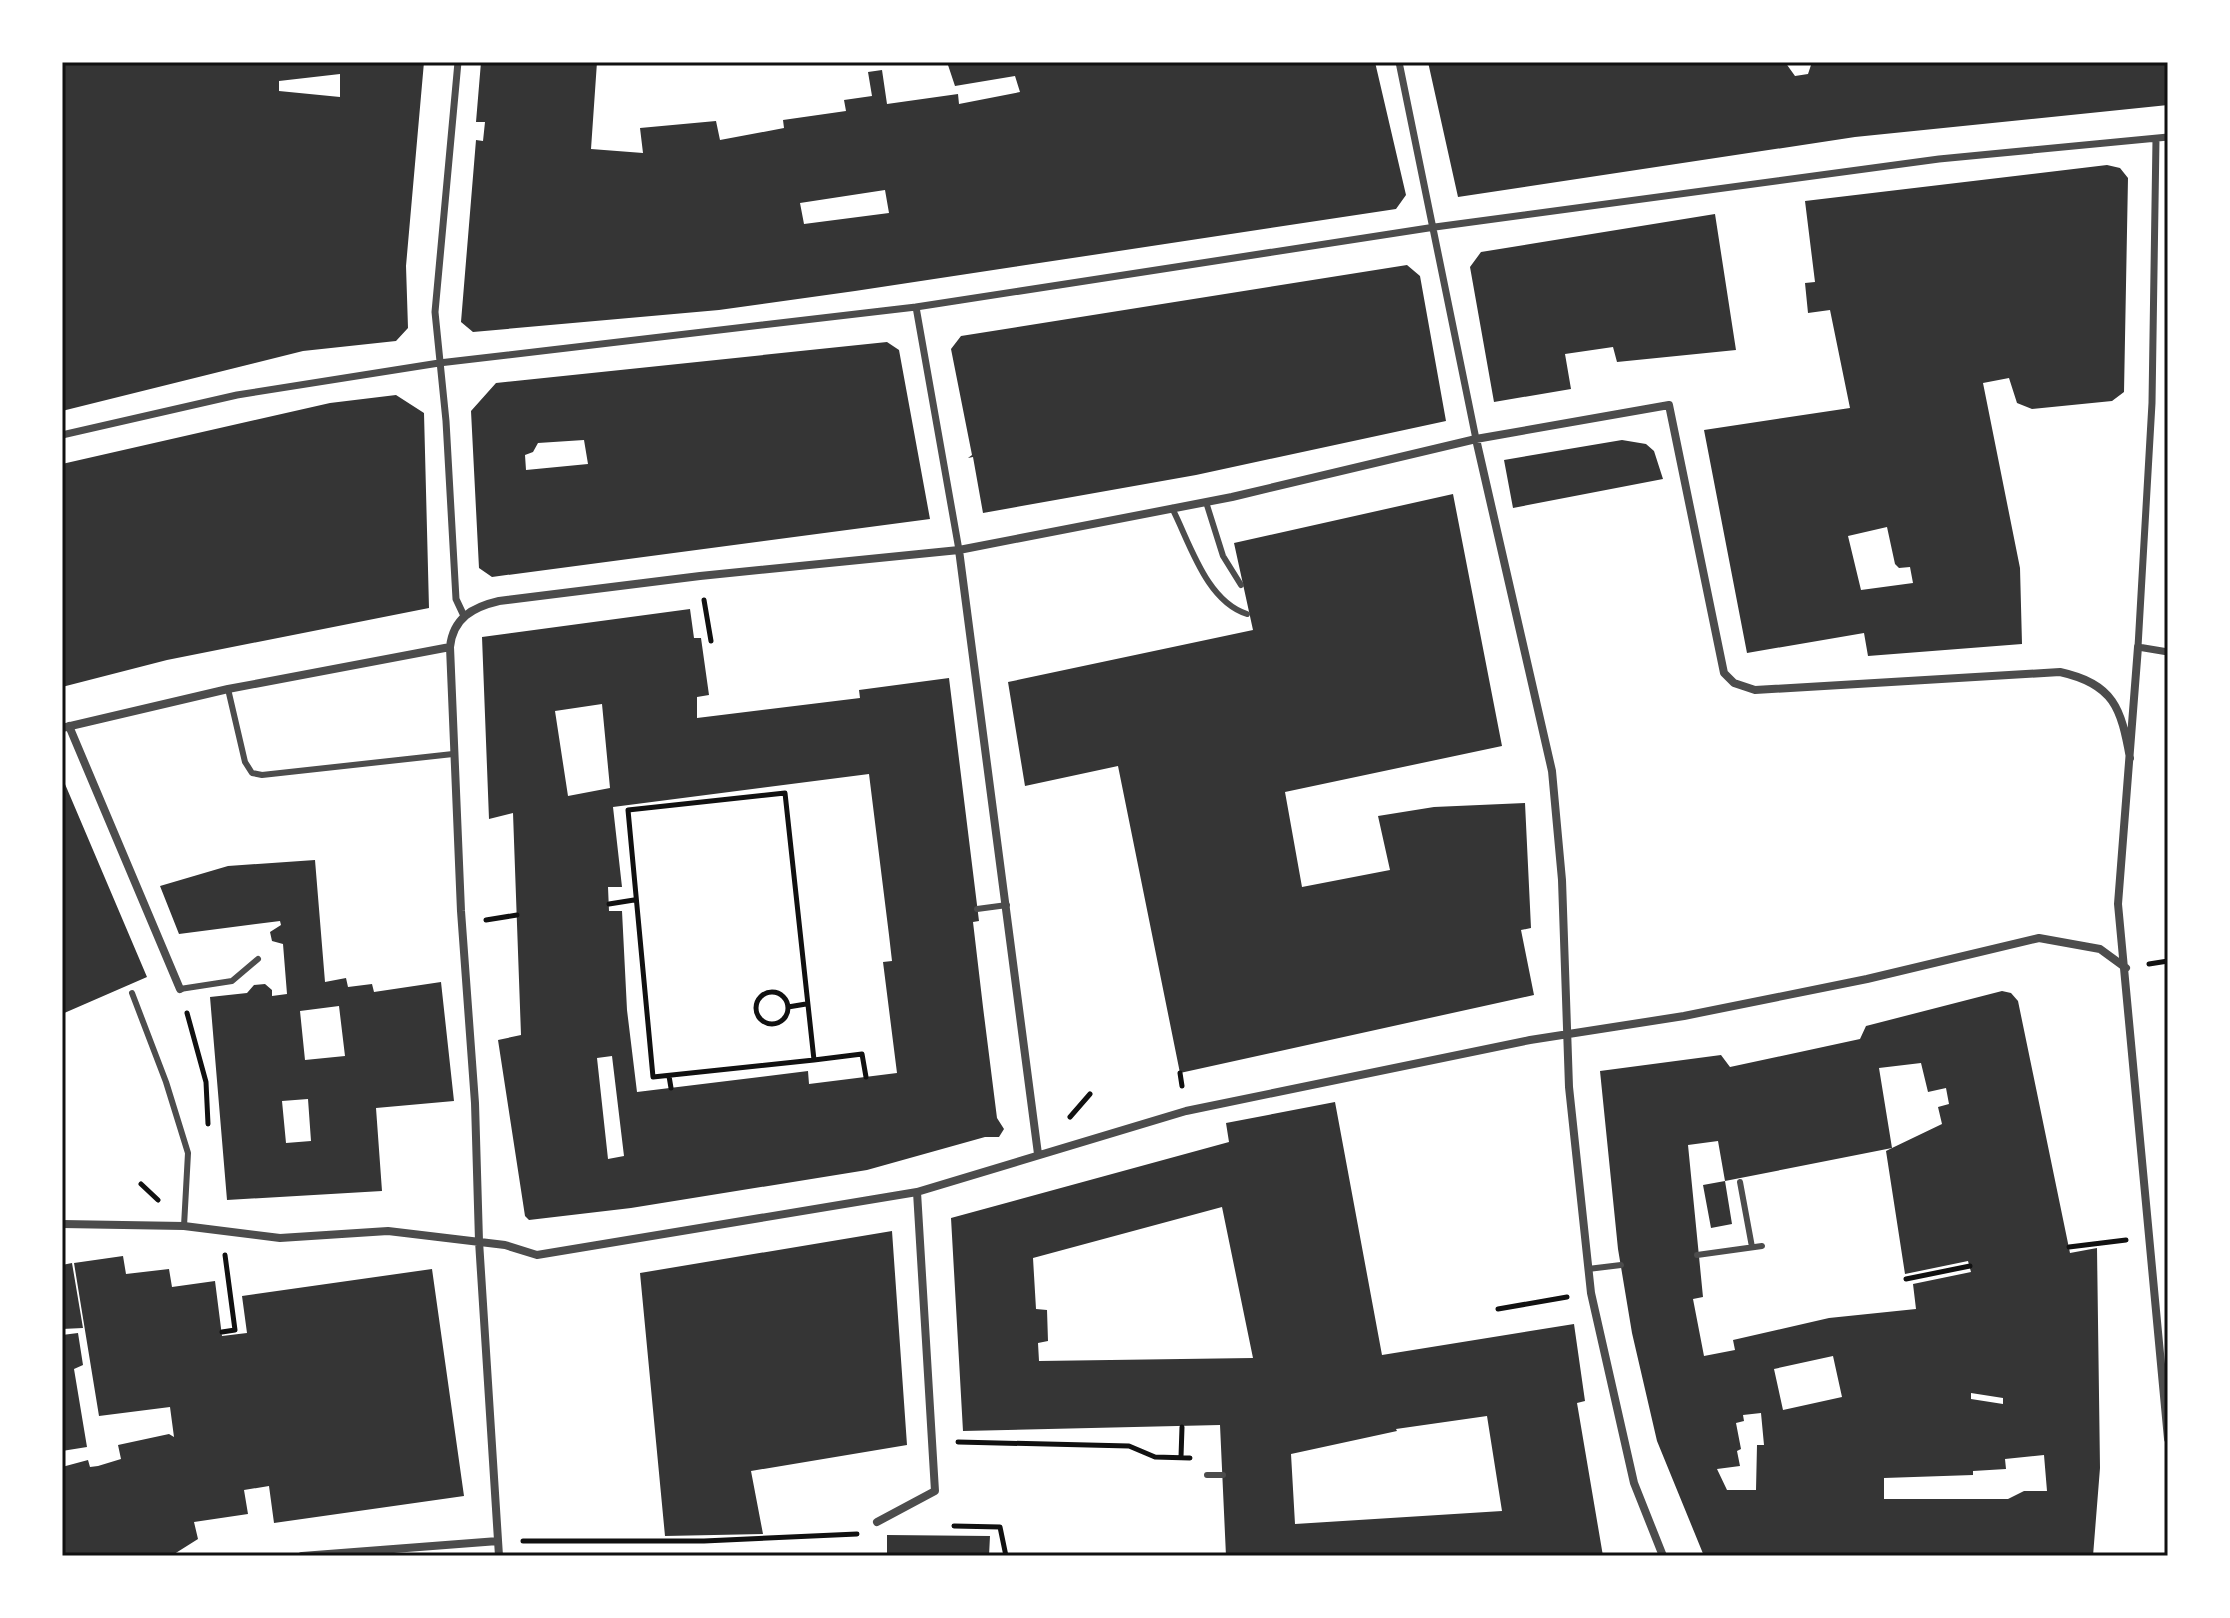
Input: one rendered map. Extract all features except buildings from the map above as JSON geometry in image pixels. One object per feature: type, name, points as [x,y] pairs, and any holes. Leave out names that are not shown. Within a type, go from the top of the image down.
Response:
[{"type":"street","points":[[458,62],[435,312],[446,421],[456,599],[464,616]]},
{"type":"street","points":[[1399,62],[1476,439],[1552,771],[1562,880],[1569,1087],[1588,1269],[1634,1483],[1663,1556]]},
{"type":"street","points":[[62,435],[237,395],[439,363],[916,307],[1435,227],[1939,159],[2168,137]]},
{"type":"street","points":[[2156,139],[2152,403],[2138,647],[2118,904],[2166,1382],[2168,1439]]},
{"type":"street","points":[[916,307],[959,550],[1038,1154]]},
{"type":"street","points":[[499,1556],[453,754],[450,647],[455,626],[464,616],[499,601],[700,576],[959,550],[1206,502],[1476,439],[1669,405],[1724,673],[1734,683],[1755,690],[2060,672],[2095,683],[2111,696],[2123,718],[2130,758]]},
{"type":"street","points":[[180,989],[65,727],[228,689],[450,647]]},
{"type":"street","points":[[2138,647],[2168,652]]},
{"type":"street","points":[[62,1224],[184,1226],[280,1238],[388,1231],[479,1241],[537,1255],[917,1192],[1186,1111],[1568,1033],[1684,1016],[1867,979],[2039,938],[2100,949],[2126,968]]},
{"type":"street","points":[[877,1522],[935,1491],[917,1192]]},
{"type":"street","points":[[302,1556],[498,1541]]},
{"type":"lane","points":[[1206,502],[1223,556],[1241,585]]},
{"type":"lane","points":[[1172,508],[1216,593],[1233,610],[1247,614]]},
{"type":"lane","points":[[228,689],[245,762],[252,773],[262,775],[453,754]]},
{"type":"lane","points":[[977,909],[1007,905]]},
{"type":"lane","points":[[180,989],[232,981],[258,959]]},
{"type":"lane","points":[[132,993],[166,1082],[188,1153],[184,1226]]},
{"type":"lane","points":[[1740,1182],[1752,1247]]},
{"type":"lane","points":[[1697,1255],[1762,1246]]},
{"type":"lane","points":[[1588,1269],[1621,1265]]},
{"type":"lane","points":[[1207,1475],[1223,1475]]},
{"type":"path","points":[[700,576],[711,641]]},
{"type":"path","points":[[814,1060],[785,793],[628,810],[634,900],[653,1077],[669,1076],[814,1060],[862,1054],[866,1077]]},
{"type":"path","points":[[609,904],[634,900]]},
{"type":"path","points":[[770,991],[781,994],[788,1007],[785,1018],[776,1024],[761,1020],[756,1011],[760,996],[770,991]]},
{"type":"path","points":[[788,1007],[806,1004]]},
{"type":"path","points":[[669,1076],[671,1088]]},
{"type":"path","points":[[222,1231],[235,1330],[222,1332]]},
{"type":"path","points":[[2069,1247],[2150,1237]]},
{"type":"path","points":[[1906,1279],[1970,1266]]},
{"type":"path","points":[[1498,1309],[1567,1297]]},
{"type":"path","points":[[1181,1457],[1182,1427]]},
{"type":"path","points":[[933,1441],[1129,1446],[1155,1457],[1194,1458]]},
{"type":"path","points":[[498,1541],[704,1541],[859,1534],[877,1522]]},
{"type":"path","points":[[954,1526],[1000,1527],[1006,1556]]}]
